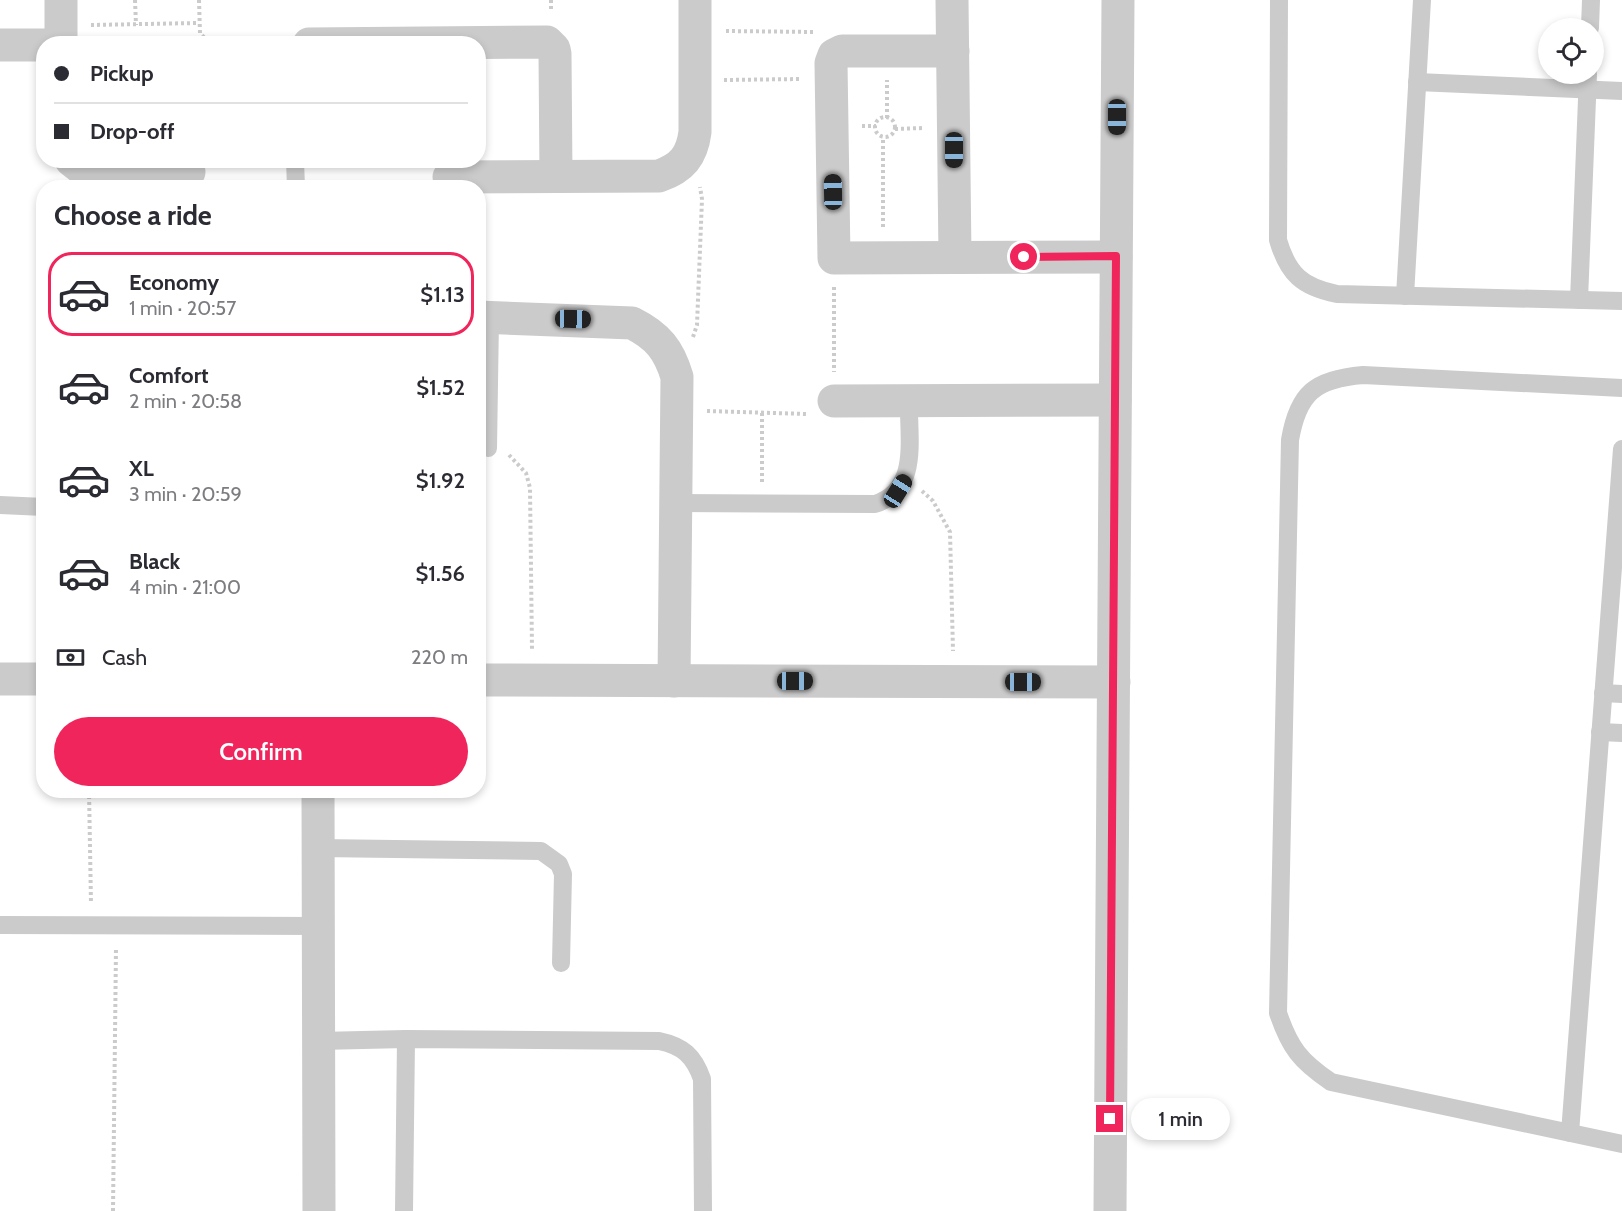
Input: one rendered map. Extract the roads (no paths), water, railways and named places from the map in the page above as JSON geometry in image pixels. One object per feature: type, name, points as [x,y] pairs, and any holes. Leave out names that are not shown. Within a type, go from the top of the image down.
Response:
[{"type":"street","points":[[952,0],[955,257]]},
{"type":"street","points":[[1110,1211],[1118,0]]},
{"type":"street","points":[[449,175],[659,176],[673,171],[685,162],[693,148],[696,132],[695,15]]},
{"type":"street","points":[[0,45],[57,29]]},
{"type":"street","points":[[486,43],[547,42],[555,49],[556,176]]},
{"type":"street","points":[[953,51],[836,64],[834,258],[1116,256]]},
{"type":"street","points":[[81,168],[97,173],[201,178]]},
{"type":"street","points":[[486,318],[632,323],[649,331],[663,344],[672,359],[677,377],[674,681]]},
{"type":"street","points":[[834,401],[1116,400]]},
{"type":"street","points":[[0,680],[36,680]]},
{"type":"street","points":[[486,681],[1114,682]]},
{"type":"street","points":[[318,798],[319,1211]]},
{"type":"lane","points":[[1279,0],[1278,240],[1284,261],[1298,278],[1316,290],[1337,294],[1622,301]]},
{"type":"lane","points":[[1405,296],[1422,0]]},
{"type":"lane","points":[[1590,18],[1591,0]]},
{"type":"lane","points":[[1417,82],[1538,81]]},
{"type":"lane","points":[[1579,300],[1587,84]]},
{"type":"lane","points":[[1598,84],[1622,91]]},
{"type":"lane","points":[[1622,388],[1363,375],[1335,377],[1311,391],[1295,413],[1290,440],[1278,1013],[1287,1041],[1306,1065],[1331,1082],[1622,1144]]},
{"type":"lane","points":[[486,383],[488,448]]},
{"type":"lane","points":[[675,503],[874,504],[888,500],[906,480],[909,400]]},
{"type":"lane","points":[[1570,1133],[1622,449]]},
{"type":"lane","points":[[0,505],[36,507]]},
{"type":"lane","points":[[1603,693],[1622,694]]},
{"type":"lane","points":[[1600,732],[1622,733]]},
{"type":"lane","points":[[318,848],[541,851],[559,864],[563,874],[561,963]]},
{"type":"lane","points":[[0,925],[318,926]]},
{"type":"lane","points":[[319,1041],[406,1039],[659,1041],[674,1044],[687,1052],[697,1064],[702,1079],[703,1211]]},
{"type":"lane","points":[[404,1211],[406,1039]]}]
